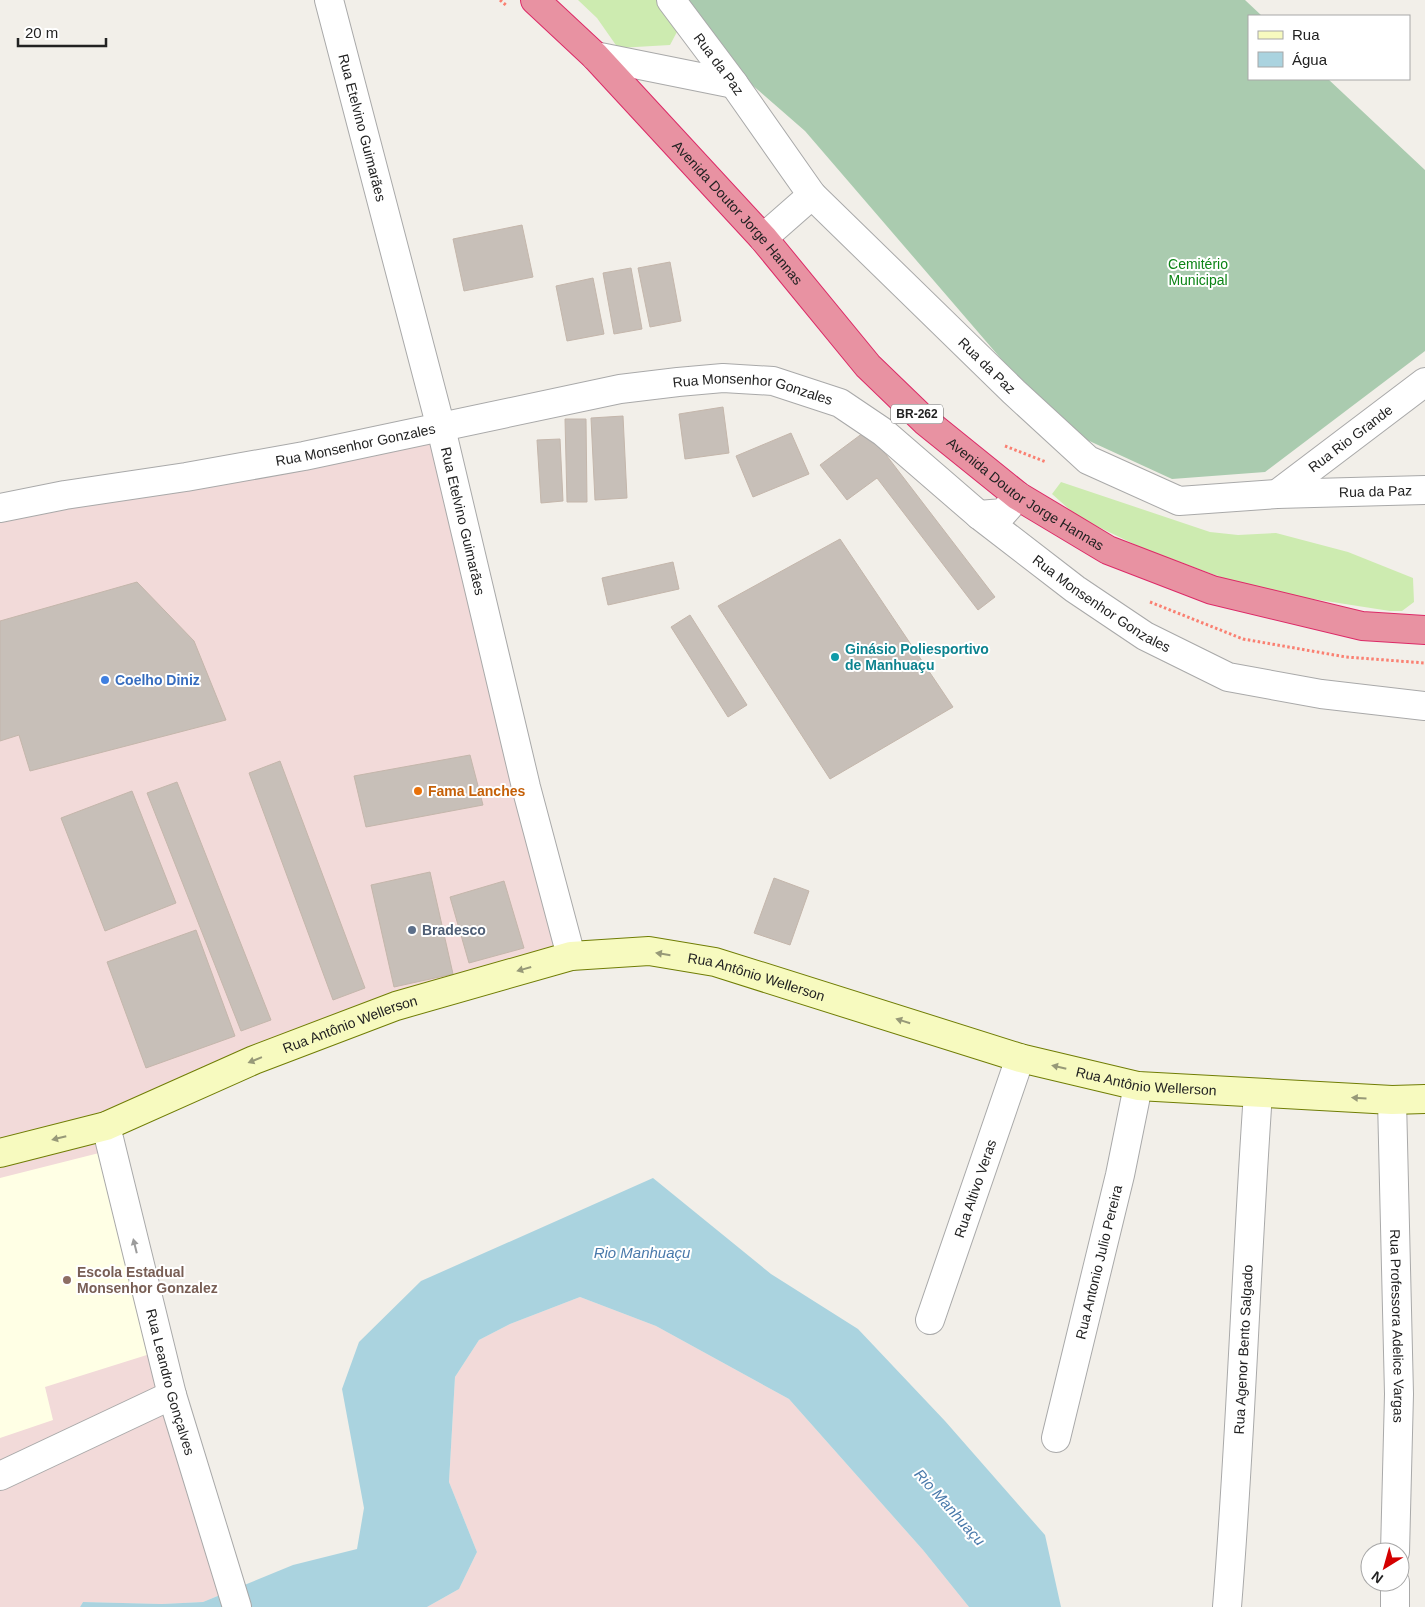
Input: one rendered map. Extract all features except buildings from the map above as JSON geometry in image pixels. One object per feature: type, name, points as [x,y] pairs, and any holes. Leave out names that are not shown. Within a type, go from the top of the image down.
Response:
[{"type":"highway","name":"Avenida Doutor Jorge Hannas","points":[[535,0],[595,56],[763,238],[868,366],[926,421],[1018,496],[1108,550],[1212,590],[1362,626],[1425,630]]},
{"type":"street","name":"Rua Etelvino Guimarães","points":[[329,0],[441,428],[526,787],[571,956]]},
{"type":"street","name":"Rua da Paz","points":[[671,0],[734,84],[812,195],[1014,392],[1088,460],[1179,501],[1277,494],[1425,490]]},
{"type":"street","points":[[595,56],[734,84]]},
{"type":"street","points":[[763,238],[812,195]]},
{"type":"street","name":"Rua Monsenhor Gonzales","points":[[0,508],[65,495],[186,477],[304,456],[620,389],[723,378],[773,381],[840,403],[884,432],[979,515],[1075,589],[1145,636],[1228,678],[1321,694],[1425,706]]},
{"type":"street","name":"Rua Rio Grande","points":[[1277,494],[1425,382]]},
{"type":"street","points":[[979,515],[1003,513],[1018,496]]},
{"type":"street","name":"Rua Antônio Wellerson","points":[[0,1153],[106,1126],[254,1060],[396,1006],[571,956],[649,951],[716,962],[1020,1058],[1138,1086],[1392,1100],[1425,1099]]},
{"type":"street","name":"Rua Altivo Veras","points":[[930,1320],[1020,1058]]},
{"type":"street","name":"Rua Antonio Julio Pereira","points":[[1056,1438],[1120,1175],[1138,1086]]},
{"type":"street","name":"Rua Agenor Bento Salgado","points":[[1227,1607],[1235,1510],[1258,1093]]},
{"type":"street","name":"Rua Professora Adelice Vargas","points":[[1392,1100],[1399,1394],[1396,1542]]},
{"type":"street","name":"Rua Leandro Gonçalves","points":[[106,1126],[172,1395],[234,1599]]},
{"type":"street","points":[[0,1476],[172,1395]]},
{"type":"street","points":[[1395,1592],[1395,1607]]},
{"type":"shaded area","points":[[441,428],[571,956],[106,1126],[232,1590],[203,1602],[162,1604],[83,1602],[80,1607],[0,1607],[0,508]]},
{"type":"shaded area","name":"Escola Estadual Monsenhor Gonzalez","points":[[107,1151],[150,1354],[45,1387],[53,1420],[0,1438],[0,1178]]},
{"type":"shaded area","points":[[580,1297],[656,1326],[789,1399],[923,1550],[969,1607],[427,1607],[459,1589],[477,1552],[449,1482],[455,1377],[479,1340],[510,1324]]},
{"type":"green space","points":[[578,0],[657,0],[678,30],[670,45],[618,48],[597,18]]},
{"type":"green space","name":"Cemitério Municipal","points":[[688,0],[1245,0],[1261,15],[1248,15],[1248,80],[1329,80],[1425,170],[1425,351],[1265,472],[1172,479],[1085,439],[1015,375],[805,131],[750,83]]},
{"type":"green space","points":[[1061,482],[1210,532],[1238,535],[1276,533],[1348,552],[1413,578],[1414,602],[1402,611],[1390,611],[1300,597],[1223,578],[1142,548],[1078,517],[1052,494]]},
{"type":"water","name":"Rio Manhuaçu","points":[[653,1178],[771,1274],[858,1329],[945,1421],[1045,1535],[1061,1607],[969,1607],[923,1550],[789,1399],[656,1326],[580,1297],[510,1324],[479,1340],[455,1377],[449,1482],[477,1552],[459,1589],[427,1607],[80,1607],[83,1602],[162,1604],[203,1602],[293,1565],[357,1549],[364,1508],[342,1389],[359,1342],[421,1281]]},
{"type":"place","name":"Ginásio Poliesportivo de Manhuaçu","points":[[835,657]]},
{"type":"place","name":"Coelho Diniz","points":[[105,680]]},
{"type":"place","name":"Fama Lanches","points":[[418,791]]},
{"type":"place","name":"Bradesco","points":[[412,930]]},
{"type":"place","name":"Escola Estadual Monsenhor Gonzalez","points":[[67,1280]]}]
